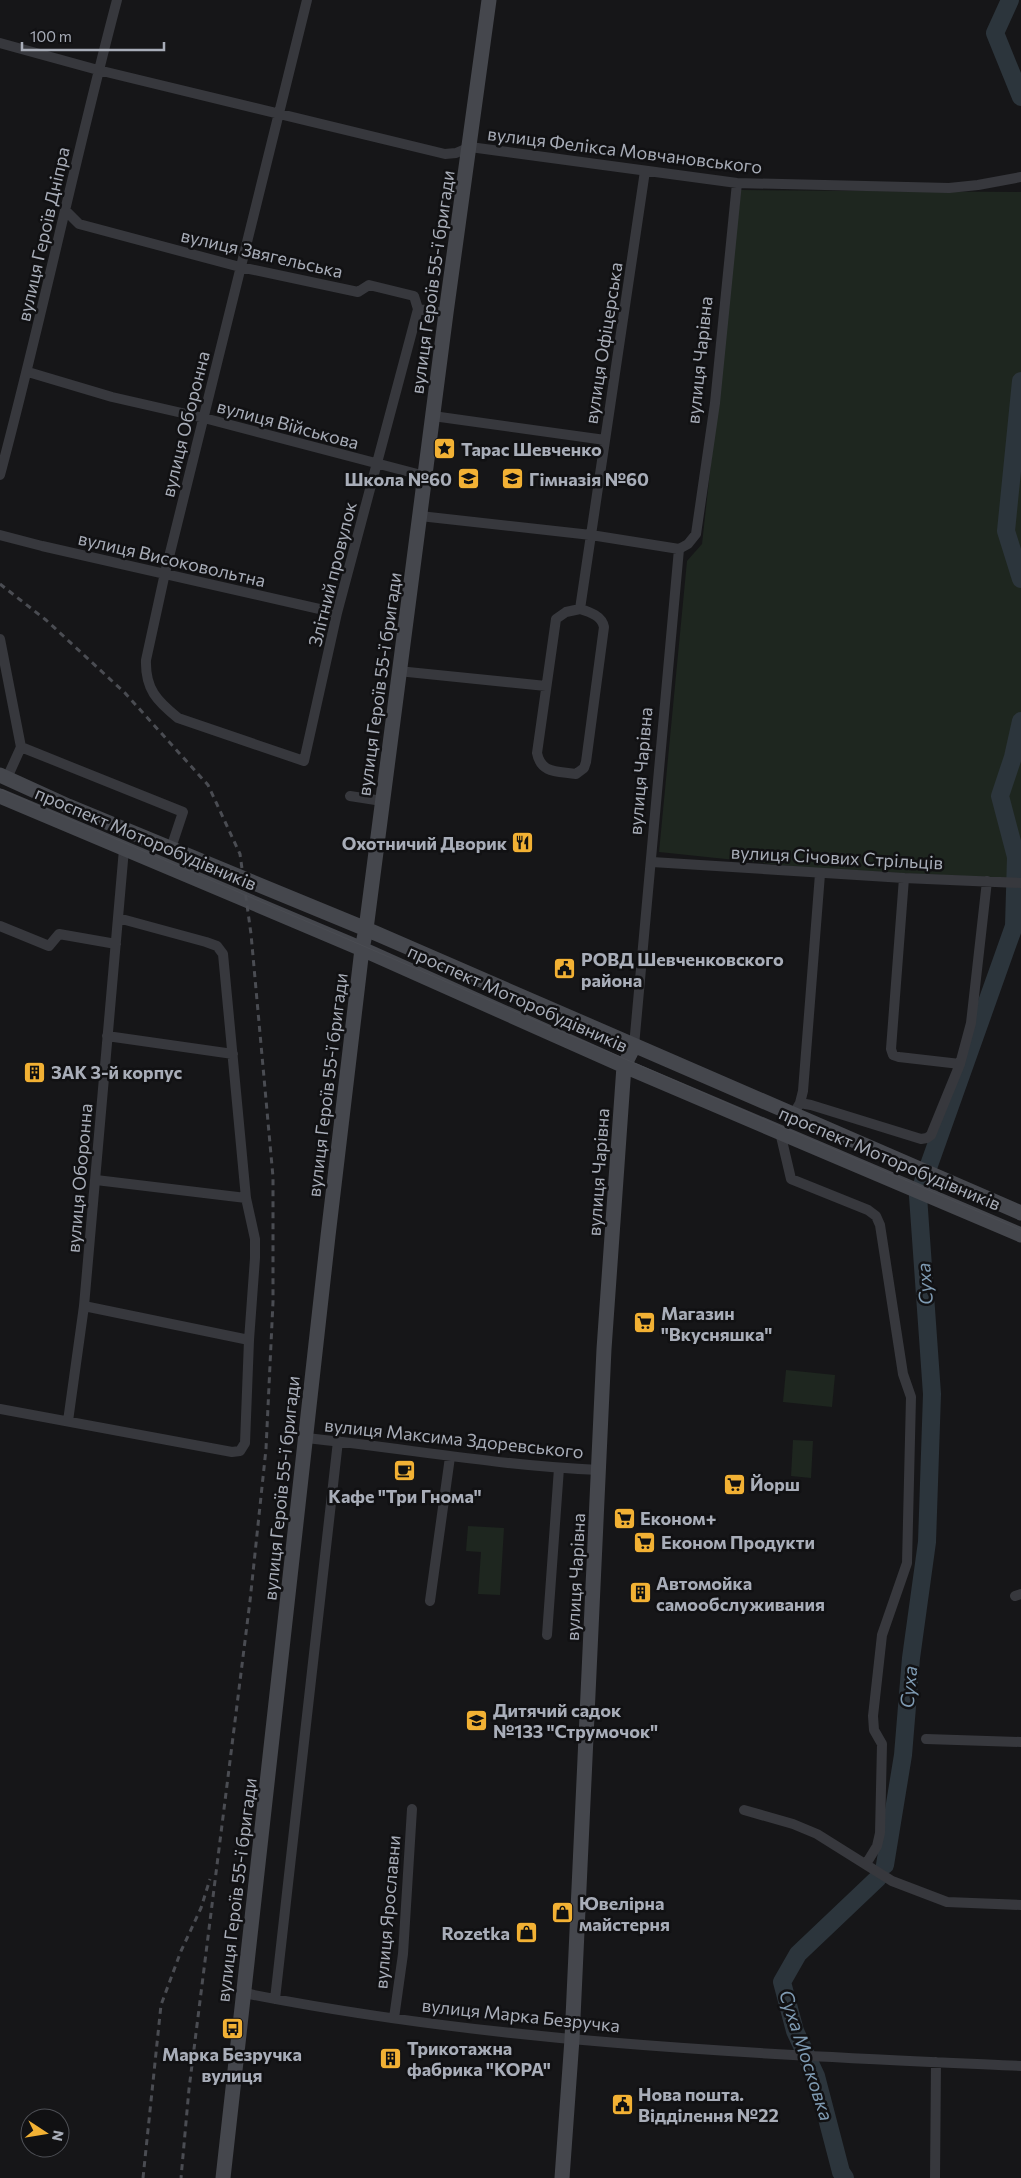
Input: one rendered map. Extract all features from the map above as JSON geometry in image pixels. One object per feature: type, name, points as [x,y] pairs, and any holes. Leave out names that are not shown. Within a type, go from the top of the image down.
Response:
[{"type":"main road","name":"вулиця Героїв 55-ї бригади","points":[[224,2178],[362,949],[446,313],[470,147],[487,1]]},
{"type":"main road","name":"проспект Моторобудівників","points":[[3,777],[68,806],[366,929],[634,1046],[796,1108],[894,1158],[1021,1214]]},
{"type":"main road","name":"проспект Моторобудівників","points":[[0,796],[362,949],[624,1066],[1021,1235]]},
{"type":"main road","name":"вулиця Чарівна","points":[[562,2178],[572,2039],[605,1330],[624,1066],[634,1046]]},
{"type":"street","name":"вулиця Героїв Дніпра","points":[[0,475],[28,372],[98,70],[117,0]]},
{"type":"street","name":"вулиця Оборонна","points":[[304,761],[178,718],[148,686],[145,674],[146,660],[165,573],[307,0]]},
{"type":"street","name":"вулиця Фелікса Мовчановського","points":[[0,43],[98,70],[444,154],[456,154],[470,147],[737,183],[949,188],[1021,177]]},
{"type":"street","name":"вулиця Офіцерська","points":[[580,609],[645,171]]},
{"type":"street","name":"вулиця Чарівна","points":[[634,1046],[679,549],[688,544],[696,534],[715,403],[737,183]]},
{"type":"street","name":"вулиця Звягельська","points":[[66,210],[80,224],[240,267],[358,292],[369,285],[414,296],[418,309]]},
{"type":"street","points":[[418,309],[446,313]]},
{"type":"street","name":"Злітний провулок","points":[[304,761],[337,613],[418,309]]},
{"type":"street","name":"вулиця Військова","points":[[28,372],[112,397],[204,418],[425,476]]},
{"type":"street","points":[[433,416],[605,440]]},
{"type":"street","points":[[420,516],[590,535],[679,549]]},
{"type":"street","name":"вулиця Високовольтна","points":[[0,535],[337,613]]},
{"type":"street","points":[[580,609],[599,618],[603,622],[604,627],[586,762],[581,772],[576,774],[545,768],[538,760],[537,753],[556,618],[566,612],[580,609]]},
{"type":"street","points":[[0,639],[21,747],[3,777]]},
{"type":"street","points":[[398,671],[546,686]]},
{"type":"street","points":[[21,747],[183,812],[171,848]]},
{"type":"street","points":[[350,796],[382,801]]},
{"type":"street","name":"вулиця Оборонна","points":[[68,1421],[84,1306],[124,849]]},
{"type":"street","name":"вулиця Січових Стрільців","points":[[652,862],[820,874],[1021,883]]},
{"type":"street","points":[[820,874],[796,1108],[810,1105],[921,1139],[927,1138],[933,1131],[960,1064],[971,1023],[987,882]]},
{"type":"street","points":[[904,878],[891,1049],[893,1054],[899,1057],[960,1064]]},
{"type":"street","points":[[0,1409],[232,1452],[240,1451],[245,1443],[249,1340],[256,1258],[255,1239],[246,1198],[223,954],[216,946],[118,918]]},
{"type":"street","points":[[0,926],[49,946],[58,934],[116,944]]},
{"type":"street","points":[[107,1036],[233,1054]]},
{"type":"street","points":[[780,1132],[791,1179],[868,1210],[876,1216],[880,1225],[888,1268],[903,1374],[911,1397],[907,1563],[882,1635],[872,1716],[874,1730],[882,1744],[880,1833],[877,1846],[866,1864]]},
{"type":"street","points":[[96,1180],[246,1198]]},
{"type":"street","points":[[84,1306],[249,1340]]},
{"type":"street","name":"вулиця Максима Здоревського","points":[[306,1438],[559,1468],[599,1470]]},
{"type":"street","points":[[275,1999],[338,1441]]},
{"type":"street","points":[[430,1600],[450,1456]]},
{"type":"street","points":[[547,1635],[559,1468]]},
{"type":"street","points":[[926,1739],[1021,1742]]},
{"type":"street","name":"вулиця Ярославни","points":[[394,2018],[403,1954],[412,1810]]},
{"type":"street","points":[[744,1810],[793,1824],[817,1834],[892,1881],[947,1902],[1021,1905]]},
{"type":"street","name":"вулиця Марка Безручка","points":[[244,1993],[394,2018],[572,2039],[797,2056],[936,2062]]},
{"type":"street","points":[[935,2178],[936,2062],[1021,2066]]},
{"type":"shaded area","points":[[741,190],[1021,192],[1021,879],[820,869],[659,852],[687,561],[702,544]]},
{"type":"shaded area","points":[[786,1370],[835,1375],[832,1407],[783,1402]]},
{"type":"shaded area","points":[[793,1440],[813,1441],[811,1478],[791,1476]]},
{"type":"shaded area","points":[[468,1526],[504,1528],[500,1595],[478,1594],[481,1552],[466,1551]]},
{"type":"waterway","name":"Суха","points":[[1010,0],[995,33],[1021,97]]},
{"type":"waterway","name":"Суха","points":[[1021,381],[1006,531],[1021,579]]},
{"type":"waterway","name":"Суха","points":[[885,1865],[903,1755],[911,1658],[927,1542],[932,1394],[918,1196],[1014,926],[1016,857],[1000,796],[1013,757],[1021,721]]},
{"type":"waterway","name":"Суха Московка","points":[[845,2178],[841,2172],[816,2076],[795,2031],[782,1982],[798,1954],[878,1878]]},
{"type":"tram line","points":[[0,789],[1021,1230]]},
{"type":"tram line","points":[[429,965],[528,1008]]},
{"type":"railway","points":[[0,584],[46,620],[125,693],[208,785],[240,854],[251,934],[273,1177],[273,1302],[266,1449],[250,1601],[189,2089],[181,2178]]},
{"type":"railway","points":[[143,2178],[161,2005],[181,1951],[201,1908],[210,1879]]},
{"type":"place","name":"Тарас Шевченко","points":[[445,449]]},
{"type":"place","name":"Школа №60","points":[[468,479]]},
{"type":"place","name":"Гімназія №60","points":[[513,479]]},
{"type":"place","name":"Охотничий Дворик","points":[[523,843]]},
{"type":"place","name":"РОВД Шевченковского района","points":[[565,969]]},
{"type":"place","name":"ЗАК 3-й корпус","points":[[35,1072]]},
{"type":"place","name":"Магазин \"Вкусняшка\"","points":[[645,1323]]},
{"type":"place","name":"Кафе \"Три Гнома\"","points":[[405,1471]]},
{"type":"place","name":"Йорш","points":[[734,1484]]},
{"type":"place","name":"Економ+","points":[[624,1518]]},
{"type":"place","name":"Економ Продукти","points":[[645,1542]]},
{"type":"place","name":"Автомойка самообслуживания","points":[[640,1593]]},
{"type":"place","name":"Дитячий садок №133 \"Струмочок\"","points":[[477,1720]]},
{"type":"place","name":"Ювелірна майстерня","points":[[563,1913]]},
{"type":"place","name":"Rozetka","points":[[526,1933]]},
{"type":"place","name":"Марка Безручка вулиця","points":[[232,2029]]},
{"type":"place","name":"Трикотажна фабрика \"КОРА\"","points":[[391,2058]]},
{"type":"place","name":"Нова пошта. Відділення №22","points":[[622,2104]]}]
